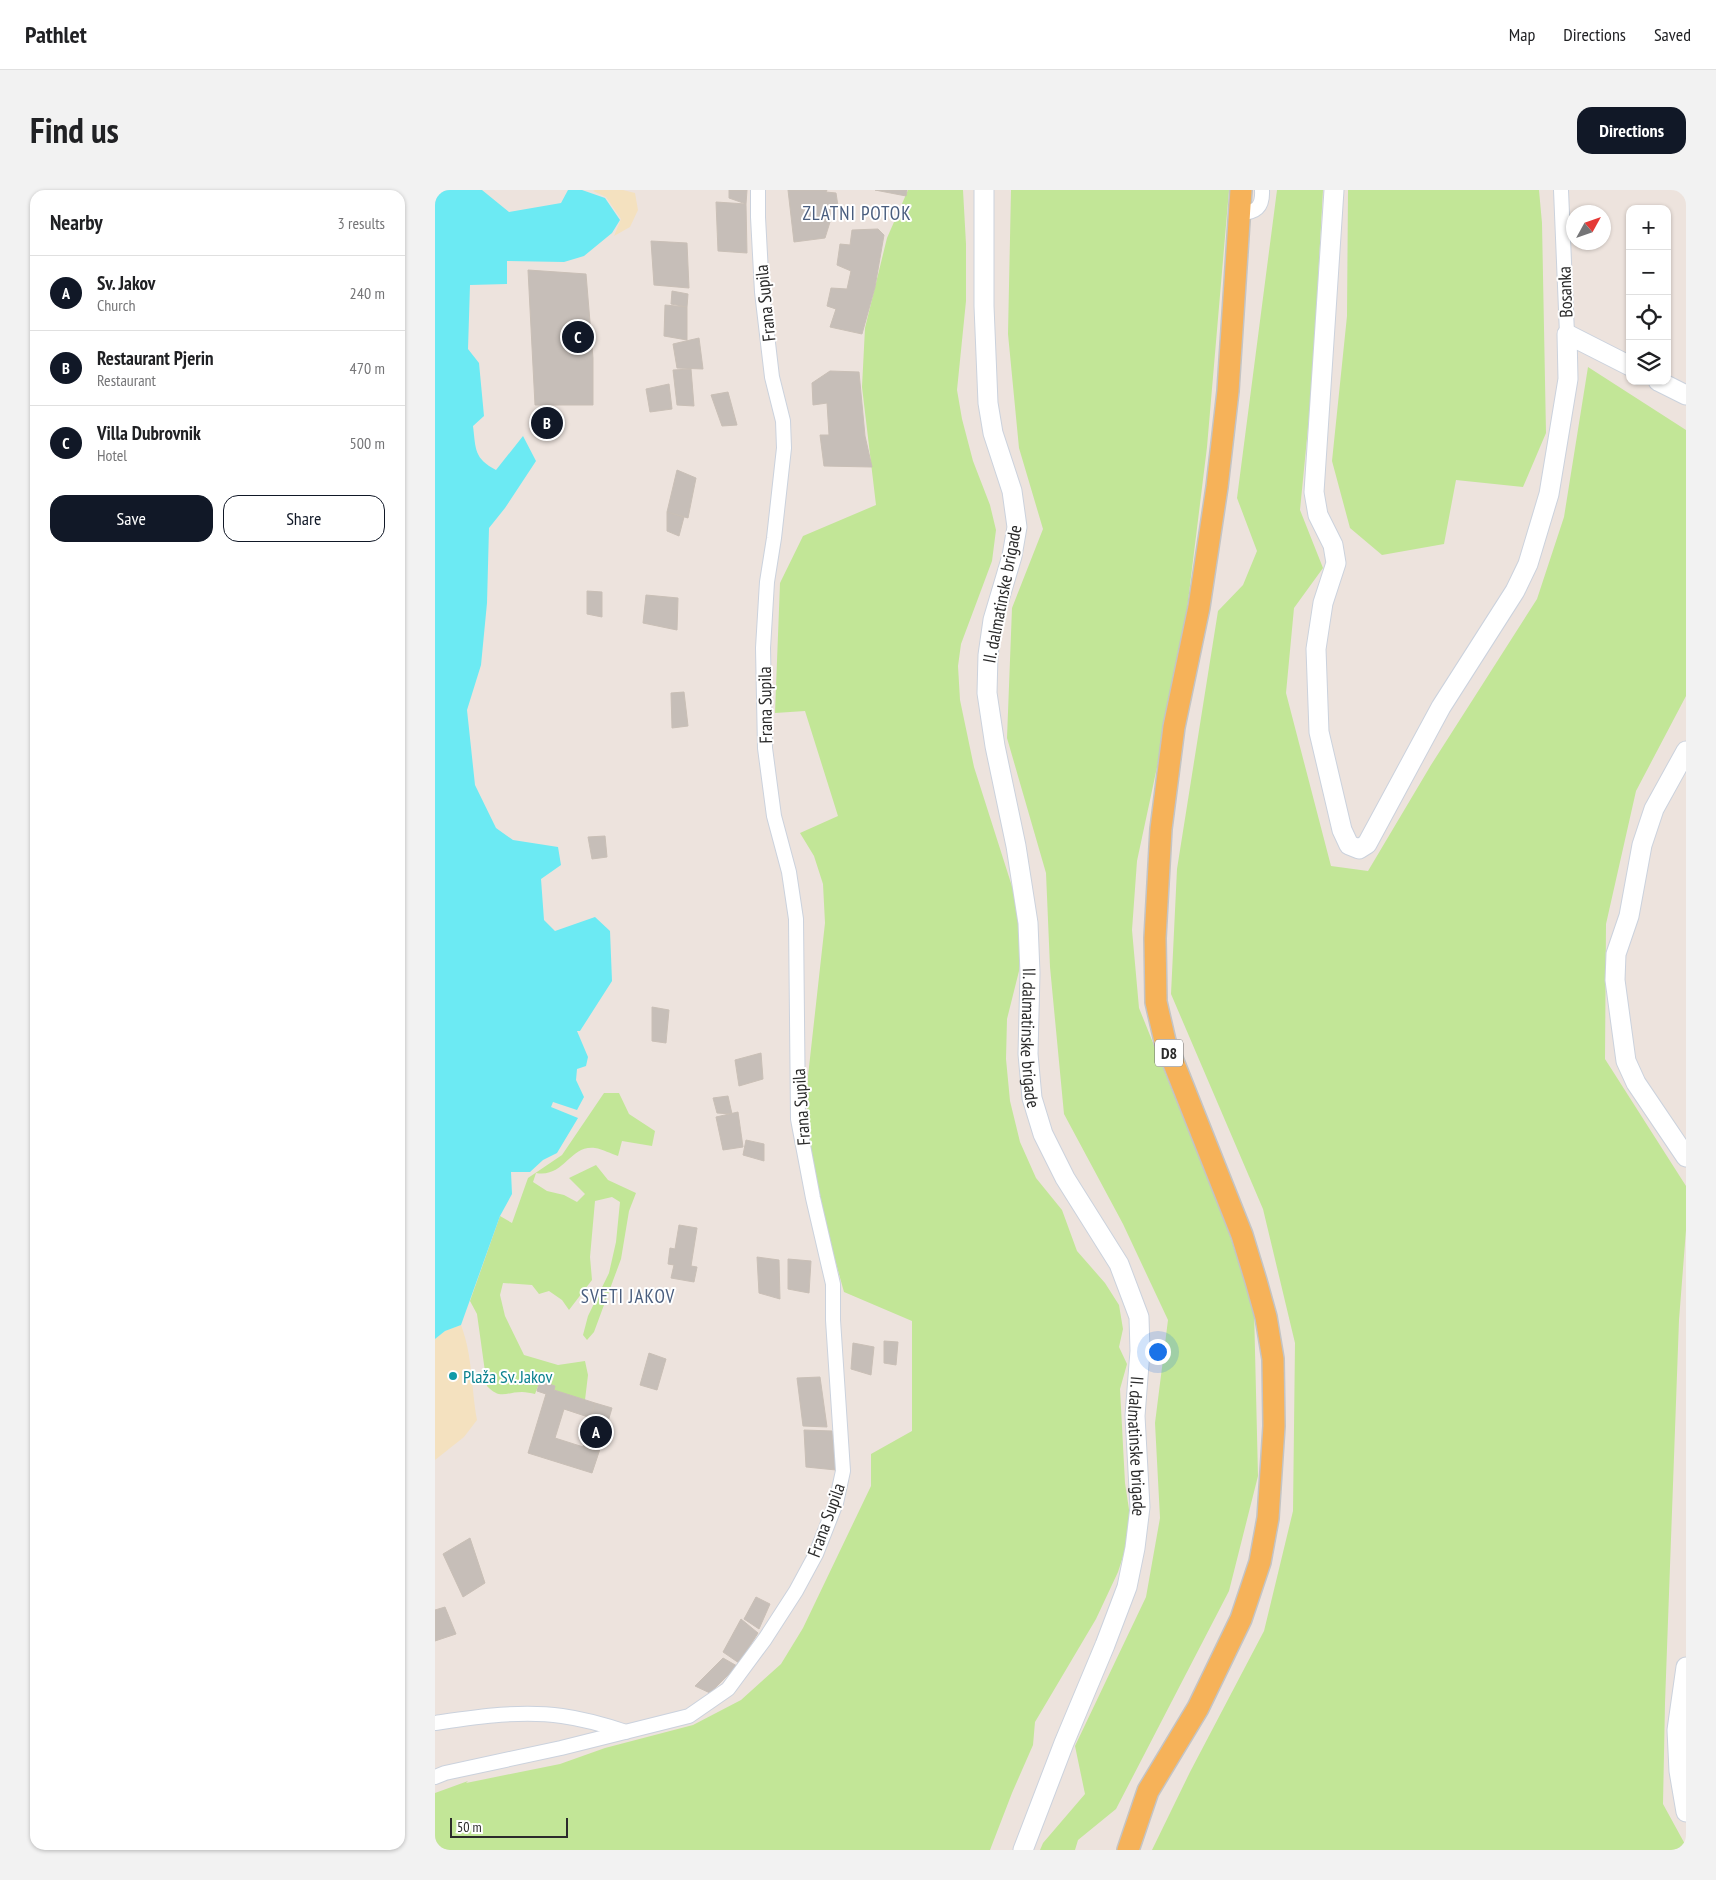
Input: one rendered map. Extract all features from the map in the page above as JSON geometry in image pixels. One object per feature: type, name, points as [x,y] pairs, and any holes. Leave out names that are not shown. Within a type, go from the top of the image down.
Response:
[{"type":"main road","name":"D8","points":[[1128,1850],[1148,1791],[1197,1708],[1241,1619],[1260,1562],[1266,1527],[1274,1426],[1273,1359],[1266,1317],[1256,1281],[1242,1235],[1165,1041],[1156,1002],[1155,938],[1161,829],[1174,727],[1199,607],[1217,487],[1229,391],[1241,190]]},
{"type":"street","name":"Frana Supila","points":[[435,1723],[517,1713],[561,1716],[627,1732],[689,1716],[727,1689],[765,1639],[796,1591],[816,1554],[836,1503],[843,1471],[834,1338],[833,1284],[813,1198],[798,1119],[796,919],[789,872],[774,816],[765,748],[763,648],[767,582],[784,448],[783,421],[772,377],[762,292],[758,190]]},
{"type":"street","name":"II. dalmatinske brigade","points":[[984,190],[983,306],[988,403],[993,433],[1012,491],[1017,527],[1012,556],[993,620],[988,655],[987,693],[995,746],[1016,846],[1028,923],[1030,973],[1028,1054],[1032,1098],[1043,1134],[1065,1178],[1119,1264],[1139,1317],[1140,1351],[1135,1416],[1140,1507],[1135,1548],[1127,1587],[1023,1850]]},
{"type":"street","points":[[1239,214],[1249,213],[1260,205],[1262,190]]},
{"type":"street","points":[[1334,190],[1314,492],[1318,515],[1333,545],[1336,563],[1323,603],[1316,649],[1319,732],[1342,830],[1349,845],[1359,849],[1367,844],[1441,707],[1515,591],[1528,564],[1549,494],[1567,379],[1567,334],[1626,364]]},
{"type":"street","name":"Bosanka","points":[[1561,190],[1567,334]]},
{"type":"street","points":[[1666,385],[1686,395]]},
{"type":"street","points":[[1686,751],[1654,809],[1642,845],[1629,916],[1616,954],[1615,980],[1626,1061],[1635,1083],[1686,1157]]},
{"type":"street","points":[[1686,1667],[1677,1730],[1679,1771],[1686,1812]]},
{"type":"street","points":[[435,1777],[445,1773],[627,1732]]},
{"type":"green space","points":[[908,190],[963,190],[966,244],[966,301],[957,390],[973,461],[990,505],[996,530],[992,561],[961,644],[958,666],[960,700],[974,767],[1023,921],[1019,971],[1007,1019],[1006,1059],[1010,1101],[1020,1142],[1036,1178],[1062,1210],[1077,1251],[1105,1283],[1119,1305],[1123,1329],[1119,1347],[1127,1364],[1120,1389],[1125,1483],[1130,1516],[1127,1544],[1118,1572],[1096,1619],[1035,1722],[1033,1745],[990,1850],[435,1850],[435,1793],[468,1781],[466,1783],[560,1764],[605,1748],[693,1725],[741,1700],[781,1664],[803,1628],[871,1486],[871,1454],[912,1431],[912,1321],[844,1292],[820,1206],[806,1143],[808,1076],[825,923],[823,884],[814,856],[800,833],[838,816],[805,711],[775,713],[780,583],[803,536],[876,505],[862,387],[865,328],[887,238]]},
{"type":"green space","points":[[1011,190],[1229,190],[1207,447],[1182,650],[1137,861],[1132,930],[1139,1008],[1226,1224],[1254,1309],[1258,1476],[1229,1591],[1116,1809],[1078,1840],[1075,1850],[1040,1850],[1043,1843],[1085,1794],[1075,1746],[1146,1597],[1160,1518],[1155,1423],[1168,1320],[1123,1224],[1064,1114],[1050,967],[1046,873],[1007,738],[1012,608],[1043,529],[1019,448],[1008,334]]},
{"type":"green space","points":[[1277,190],[1323,190],[1312,387],[1300,510],[1323,568],[1294,608],[1286,693],[1331,866],[1368,871],[1431,765],[1537,599],[1564,517],[1588,367],[1686,430],[1686,696],[1636,791],[1606,924],[1605,1059],[1686,1186],[1686,1230],[1679,1320],[1663,1804],[1686,1846],[1686,1850],[1152,1850],[1190,1772],[1264,1631],[1293,1511],[1295,1343],[1263,1209],[1171,994],[1177,869],[1218,611],[1243,585],[1257,551],[1237,498]]},
{"type":"green space","points":[[1348,190],[1539,190],[1542,223],[1546,433],[1523,487],[1456,480],[1444,544],[1382,555],[1350,528],[1332,461],[1347,316]]},
{"type":"green space","points":[[604,1093],[619,1093],[629,1114],[655,1131],[652,1146],[622,1141],[618,1156],[595,1148],[586,1148],[579,1151],[554,1171],[536,1173],[533,1182],[547,1191],[564,1195],[577,1202],[585,1194],[569,1178],[596,1165],[608,1180],[636,1193],[629,1211],[621,1259],[594,1332],[587,1340],[583,1335],[588,1316],[609,1273],[616,1242],[620,1202],[612,1197],[595,1201],[590,1257],[592,1280],[569,1310],[562,1300],[549,1291],[539,1294],[532,1285],[503,1283],[500,1295],[505,1316],[524,1355],[558,1365],[585,1361],[588,1375],[585,1400],[554,1390],[555,1386],[540,1381],[535,1394],[524,1392],[496,1393],[487,1386],[477,1314],[470,1301],[500,1216],[512,1223],[528,1178],[562,1155]]},
{"type":"sand","points":[[623,190],[635,193],[638,210],[630,227],[614,236],[621,219],[606,197],[593,191]]},
{"type":"sand","name":"Plaža Sv. Jakov","points":[[461,1325],[470,1360],[477,1420],[464,1437],[435,1460],[435,1339],[445,1331]]},
{"type":"water","points":[[435,190],[482,190],[509,212],[561,203],[568,190],[582,190],[605,198],[620,220],[612,233],[584,256],[564,262],[507,261],[507,284],[470,285],[468,349],[479,363],[484,416],[473,426],[477,452],[489,466],[496,470],[523,436],[536,461],[505,508],[489,528],[487,603],[481,665],[467,710],[475,785],[496,828],[513,840],[558,847],[561,865],[541,879],[544,920],[555,931],[595,917],[610,931],[612,981],[580,1031],[577,1031],[588,1057],[586,1066],[577,1069],[576,1080],[584,1097],[577,1110],[553,1102],[551,1107],[578,1118],[557,1153],[543,1160],[530,1172],[511,1172],[512,1194],[500,1216],[461,1325],[445,1331],[435,1339]]},
{"type":"building","points":[[729,190],[747,190],[746,204],[729,198]]},
{"type":"building","points":[[788,190],[827,190],[826,192],[836,193],[838,206],[830,205],[830,222],[825,238],[794,242]]},
{"type":"building","points":[[875,190],[907,190],[906,196]]},
{"type":"building","points":[[716,202],[746,204],[747,253],[718,251]]},
{"type":"building","points":[[878,229],[884,235],[875,287],[862,334],[830,327],[836,309],[827,306],[831,288],[847,289],[851,271],[837,265],[840,244],[850,245],[852,230]]},
{"type":"building","points":[[651,241],[687,243],[689,288],[654,285]]},
{"type":"building","points":[[528,270],[586,274],[593,358],[593,405],[535,405]]},
{"type":"building","points":[[672,291],[688,294],[687,307],[671,304]]},
{"type":"building","points":[[665,305],[687,307],[687,340],[664,336]]},
{"type":"building","points":[[699,338],[703,369],[677,368],[673,344]]},
{"type":"building","points":[[691,369],[694,406],[677,405],[673,370]]},
{"type":"building","points":[[830,371],[859,372],[865,436],[872,467],[824,466],[820,435],[829,435],[827,403],[813,405],[812,383]]},
{"type":"building","points":[[669,384],[672,409],[650,412],[646,389]]},
{"type":"building","points":[[728,392],[737,425],[722,426],[711,395]]},
{"type":"building","points":[[677,470],[696,478],[688,518],[667,512]]},
{"type":"building","points":[[667,512],[684,517],[679,536],[667,531]]},
{"type":"building","points":[[587,591],[602,592],[602,617],[587,614]]},
{"type":"building","points":[[646,595],[678,598],[677,630],[643,623]]},
{"type":"building","points":[[684,692],[688,726],[672,728],[671,693]]},
{"type":"building","points":[[605,836],[607,857],[592,859],[588,837]]},
{"type":"building","points":[[652,1007],[669,1010],[666,1043],[652,1041]]},
{"type":"building","points":[[761,1053],[763,1079],[739,1086],[735,1060]]},
{"type":"building","points":[[728,1096],[732,1114],[717,1113],[713,1098]]},
{"type":"building","points":[[738,1112],[743,1147],[723,1150],[716,1117]]},
{"type":"building","points":[[746,1140],[764,1144],[764,1161],[743,1155]]},
{"type":"building","points":[[679,1225],[697,1228],[691,1266],[697,1267],[694,1282],[671,1278],[674,1265],[668,1264],[670,1248],[675,1249]]},
{"type":"building","points":[[757,1257],[779,1260],[780,1299],[759,1293]]},
{"type":"building","points":[[788,1259],[811,1261],[809,1293],[788,1289]]},
{"type":"building","points":[[884,1341],[898,1342],[896,1365],[884,1363]]},
{"type":"building","points":[[853,1343],[874,1347],[871,1375],[851,1369]]},
{"type":"building","points":[[649,1353],[666,1359],[657,1390],[640,1385]]},
{"type":"building","points":[[820,1377],[827,1427],[803,1426],[797,1378]]},
{"type":"building","points":[[540,1381],[555,1386],[554,1390],[595,1403],[591,1418],[564,1409],[555,1438],[599,1452],[592,1473],[528,1453],[546,1394],[537,1391]]},
{"type":"building","points":[[595,1403],[612,1408],[599,1452],[583,1447]]},
{"type":"building","points":[[804,1430],[832,1431],[836,1470],[806,1467]]},
{"type":"building","points":[[470,1538],[485,1583],[463,1597],[443,1554]]},
{"type":"building","points":[[756,1597],[770,1604],[759,1629],[744,1619]]},
{"type":"building","points":[[445,1607],[456,1634],[435,1641],[435,1610]]},
{"type":"building","points":[[741,1619],[758,1633],[739,1663],[723,1652]]},
{"type":"building","points":[[723,1658],[737,1666],[710,1693],[695,1686]]},
{"type":"place","name":"Villa Dubrovnik","points":[[578,337]]},
{"type":"place","name":"Restaurant Pjerin","points":[[547,423]]},
{"type":"place","name":"Plaža Sv. Jakov","points":[[453,1376]]},
{"type":"place","name":"Sv. Jakov","points":[[596,1432]]},
{"type":"district","name":"ZLATNI POTOK","points":[[857,213]]},
{"type":"district","name":"SVETI JAKOV","points":[[628,1296]]}]
